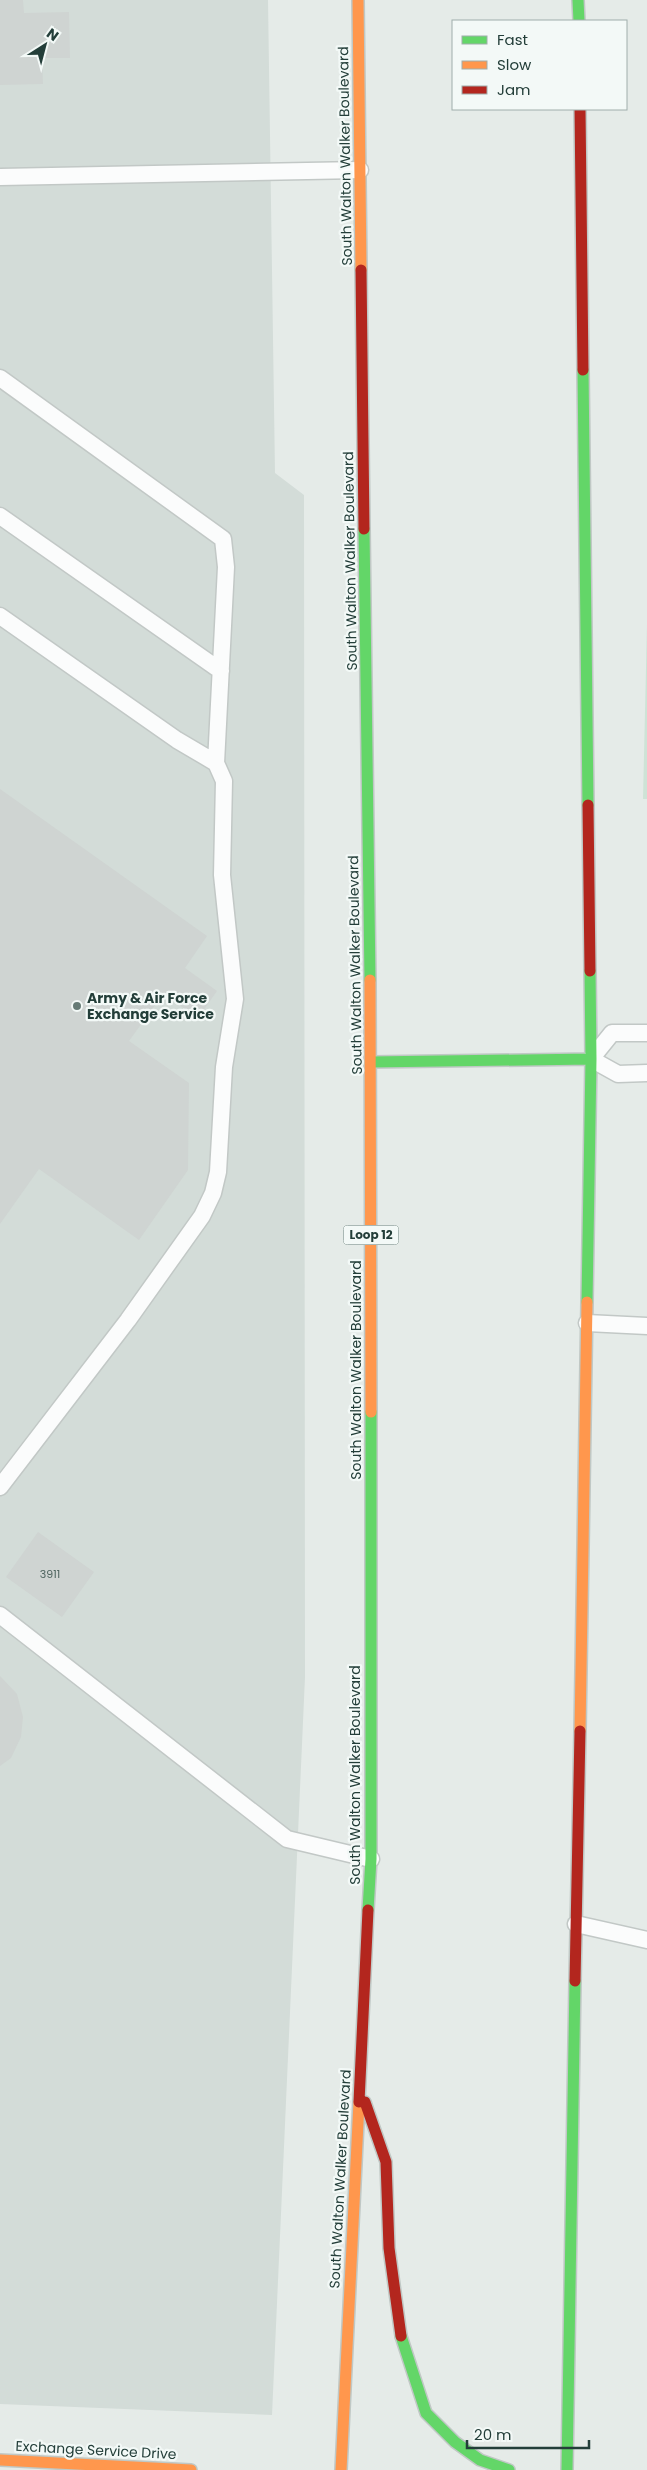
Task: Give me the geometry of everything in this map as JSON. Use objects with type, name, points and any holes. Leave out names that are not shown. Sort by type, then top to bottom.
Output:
[{"type":"main road","name":"South Walton Walker Boulevard","points":[[341,2470],[371,1859],[371,1062],[358,0]]},
{"type":"main road","points":[[578,0],[579,20]]},
{"type":"main road","points":[[567,2470],[591,1059],[580,110]]},
{"type":"main road","points":[[371,1062],[591,1059]]},
{"type":"main road","points":[[360,2089],[386,2162],[389,2248],[401,2336],[426,2413],[455,2442],[480,2460],[509,2470]]},
{"type":"main road","name":"Exchange Service Drive","points":[[0,2460],[191,2470]]},
{"type":"lane","points":[[0,177],[360,170]]},
{"type":"lane","points":[[0,378],[223,539],[226,567],[216,764],[224,781],[222,875],[235,999],[224,1067],[218,1172],[213,1193],[202,1216],[128,1320],[0,1487]]},
{"type":"lane","points":[[0,516],[221,672]]},
{"type":"lane","points":[[0,616],[177,740],[216,764]]},
{"type":"lane","points":[[647,1033],[612,1033],[591,1059],[618,1074],[647,1073]]},
{"type":"lane","points":[[587,1323],[647,1326]]},
{"type":"lane","points":[[0,1615],[287,1839],[371,1859]]},
{"type":"lane","points":[[576,1924],[647,1940]]},
{"type":"shaded area","points":[[0,0],[268,0],[275,473],[304,495],[305,1677],[272,2415],[0,2404]]},
{"type":"green space","points":[[647,624],[647,799],[643,799]]},
{"type":"building","points":[[0,0],[23,0],[24,13],[69,12],[70,58],[42,58],[43,84],[0,85]]},
{"type":"building","name":"Army & Air Force Exchange Service","points":[[0,789],[207,936],[185,968],[217,991],[198,1018],[163,994],[129,1041],[189,1083],[188,1170],[139,1240],[39,1169],[0,1224]]},
{"type":"building","points":[[38,1532],[94,1572],[62,1617],[6,1577]]},
{"type":"building","points":[[0,1676],[17,1694],[23,1717],[21,1737],[11,1758],[0,1766]]},
{"type":"traffic: fast","points":[[578,0],[579,20]]},
{"type":"traffic: fast","points":[[583,370],[588,805]]},
{"type":"traffic: fast","points":[[364,529],[370,980]]},
{"type":"traffic: fast","points":[[587,1302],[591,1059],[590,971]]},
{"type":"traffic: fast","points":[[371,1062],[591,1059]]},
{"type":"traffic: fast","points":[[368,1910],[371,1859],[371,1412]]},
{"type":"traffic: fast","points":[[567,2470],[575,1981]]},
{"type":"traffic: fast","points":[[401,2336],[426,2413],[455,2442],[480,2460],[509,2470]]},
{"type":"traffic: slow","points":[[358,0],[361,270]]},
{"type":"traffic: slow","points":[[370,980],[371,1412]]},
{"type":"traffic: slow","points":[[580,1731],[587,1302]]},
{"type":"traffic: slow","points":[[341,2470],[359,2102]]},
{"type":"traffic: slow","points":[[0,2460],[191,2470]]},
{"type":"traffic: jam","points":[[580,110],[583,370]]},
{"type":"traffic: jam","points":[[361,270],[364,529]]},
{"type":"traffic: jam","points":[[588,805],[590,971]]},
{"type":"traffic: jam","points":[[575,1981],[580,1731]]},
{"type":"traffic: jam","points":[[359,2102],[368,1910]]},
{"type":"traffic: jam","points":[[365,2102],[386,2162],[389,2248],[401,2336]]},
{"type":"place","name":"Army & Air Force Exchange Service","points":[[77,1006]]}]
